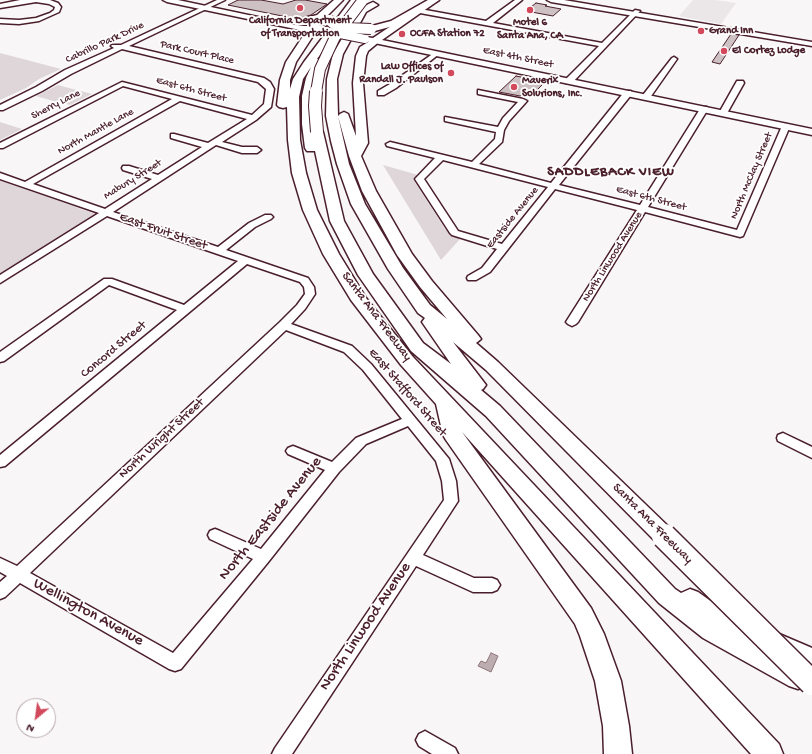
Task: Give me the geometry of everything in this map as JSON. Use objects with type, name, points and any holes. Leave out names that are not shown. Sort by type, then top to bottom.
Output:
[{"type":"highway","points":[[293,124],[283,116],[285,80],[291,62],[338,0]]},
{"type":"highway","points":[[297,23],[324,18],[344,0]]},
{"type":"highway","name":"Santa Ana Freeway","points":[[356,0],[298,79],[293,97],[295,156],[304,190],[331,254],[346,280],[374,320],[407,361],[769,754]]},
{"type":"highway","points":[[362,0],[335,37],[320,69],[315,106],[334,214],[352,252],[366,274],[417,347],[493,411],[667,596],[712,630],[812,684]]},
{"type":"highway","points":[[324,18],[334,24],[347,28],[372,29],[394,23],[420,7],[435,0]]},
{"type":"highway","points":[[358,204],[346,187],[334,164],[320,131],[320,83],[331,53],[340,37],[372,2]]},
{"type":"highway","points":[[343,80],[345,62],[352,39],[372,2]]},
{"type":"highway","name":"Santa Ana Freeway","points":[[372,2],[364,10],[346,38],[338,54],[332,79],[332,116],[343,164],[358,204],[396,269],[424,309],[492,366],[812,684]]},
{"type":"highway","points":[[355,156],[362,143],[361,104],[358,83],[361,56],[370,40]]},
{"type":"highway","name":"Santa Ana Freeway","points":[[320,48],[321,57],[311,78],[308,96],[308,124],[312,156],[325,199],[334,214]]},
{"type":"highway","name":"Santa Ana Freeway","points":[[343,105],[346,127],[355,156],[369,191],[405,256],[426,284],[468,333],[492,366]]},
{"type":"highway","points":[[424,309],[431,324],[469,377],[637,551],[678,590],[704,609],[736,627],[812,660]]},
{"type":"highway","name":"Santa Ana Freeway","points":[[417,347],[462,399],[476,435]]},
{"type":"highway","points":[[445,402],[453,435],[583,616],[592,634],[608,681],[616,726],[618,754]]},
{"type":"main road","name":"East 4th Street","points":[[167,0],[206,5],[297,23],[317,29],[812,132]]},
{"type":"main road","name":"East 4th Street","points":[[184,0],[300,28],[317,29]]},
{"type":"main road","points":[[370,40],[420,11],[435,0]]},
{"type":"main road","points":[[551,0],[811,43]]},
{"type":"main road","points":[[570,0],[635,13]]},
{"type":"street","points":[[0,6],[37,0],[59,3],[58,9],[55,12],[42,18],[19,22],[0,22]]},
{"type":"street","name":"Cabrillo Park Drive","points":[[0,108],[6,102],[66,68],[117,47],[206,5],[222,0]]},
{"type":"street","points":[[488,23],[518,0]]},
{"type":"street","points":[[420,11],[604,45]]},
{"type":"street","points":[[569,81],[635,13]]},
{"type":"street","name":"Park Court Place","points":[[117,47],[123,50],[264,85]]},
{"type":"street","points":[[381,93],[436,54]]},
{"type":"street","points":[[646,97],[674,59]]},
{"type":"street","points":[[723,113],[740,83]]},
{"type":"street","name":"East 6th Street","points":[[122,84],[253,118]]},
{"type":"street","name":"Sherry Lane","points":[[0,146],[122,84]]},
{"type":"street","name":"Mabury Street","points":[[0,280],[253,118],[268,105],[268,94],[264,85]]},
{"type":"street","points":[[474,165],[499,140],[500,130],[506,120],[522,102],[481,92]]},
{"type":"street","name":"Eastside Avenue","points":[[472,278],[486,270],[628,94]]},
{"type":"street","name":"North Mantle Lane","points":[[25,185],[178,98]]},
{"type":"street","name":"North Linwood Avenue","points":[[572,322],[704,109]]},
{"type":"street","points":[[448,119],[500,130]]},
{"type":"street","name":"North McClay Street","points":[[740,234],[786,126]]},
{"type":"street","points":[[174,136],[242,150],[257,150]]},
{"type":"street","name":"East 6th Street","points":[[390,144],[740,234]]},
{"type":"street","points":[[441,157],[419,179],[455,233],[504,248]]},
{"type":"street","points":[[126,168],[159,178]]},
{"type":"street","name":"East Fruit Street","points":[[0,176],[304,280]]},
{"type":"street","points":[[218,251],[252,225],[268,217]]},
{"type":"street","name":"Concord Street","points":[[0,462],[245,260]]},
{"type":"street","name":"North Wright Street","points":[[0,592],[284,325],[301,307],[310,294],[309,287],[304,280]]},
{"type":"street","points":[[0,358],[108,281],[185,309]]},
{"type":"street","name":"East Stafford Street","points":[[284,325],[348,349],[367,367],[442,458],[449,481],[451,501]]},
{"type":"street","name":"North Eastside Avenue","points":[[175,663],[264,557],[334,468],[361,441],[411,420]]},
{"type":"street","points":[[783,438],[812,452]]},
{"type":"street","points":[[293,451],[334,468]]},
{"type":"street","name":"North Linwood Avenue","points":[[282,754],[451,501]]},
{"type":"street","points":[[215,535],[264,557]]},
{"type":"street","points":[[413,558],[473,585],[492,585]]},
{"type":"street","name":"Wellington Avenue","points":[[0,564],[175,663]]},
{"type":"street","points":[[425,740],[449,754]]},
{"type":"shaded area","points":[[693,0],[715,0],[736,3],[721,24],[679,16]]},
{"type":"shaded area","points":[[0,53],[61,69],[0,100]]},
{"type":"shaded area","points":[[58,85],[80,91],[57,102],[36,96]]},
{"type":"shaded area","points":[[81,91],[92,94],[70,105],[59,102]]},
{"type":"shaded area","points":[[0,122],[22,129],[0,140]]},
{"type":"shaded area","points":[[383,165],[418,175],[413,179],[445,229],[461,238],[441,260]]},
{"type":"shaded area","points":[[0,180],[95,214],[0,275]]},
{"type":"shaded area","points":[[491,653],[498,656],[491,672],[478,666],[481,661],[486,663]]},
{"type":"building","name":"California Department of Transportation","points":[[238,0],[261,0],[283,4],[296,0],[305,0],[327,4],[311,15],[297,19],[228,5]]},
{"type":"building","name":"Motel 6 Santa Ana, CA","points":[[536,3],[561,9],[553,16],[526,11]]},
{"type":"building","name":"El Cortez Lodge","points":[[731,34],[739,35],[720,64],[712,62]]},
{"type":"building","name":"Maverix Solurions, Inc.","points":[[516,76],[545,82],[530,97],[499,92]]},
{"type":"place","name":"California Department of Transportation","points":[[300,8]]},
{"type":"place","name":"Motel 6 Santa Ana, CA","points":[[530,10]]},
{"type":"place","name":"Grand Inn","points":[[701,31]]},
{"type":"place","name":"OCFA Station 72","points":[[402,34]]},
{"type":"place","name":"El Cortez Lodge","points":[[724,51]]},
{"type":"place","name":"Law Offices of Randall J. Paulson","points":[[451,73]]},
{"type":"place","name":"Maverix Solurions, Inc.","points":[[514,87]]},
{"type":"district","name":"SADDLEBACK VIEW","points":[[611,173]]}]
